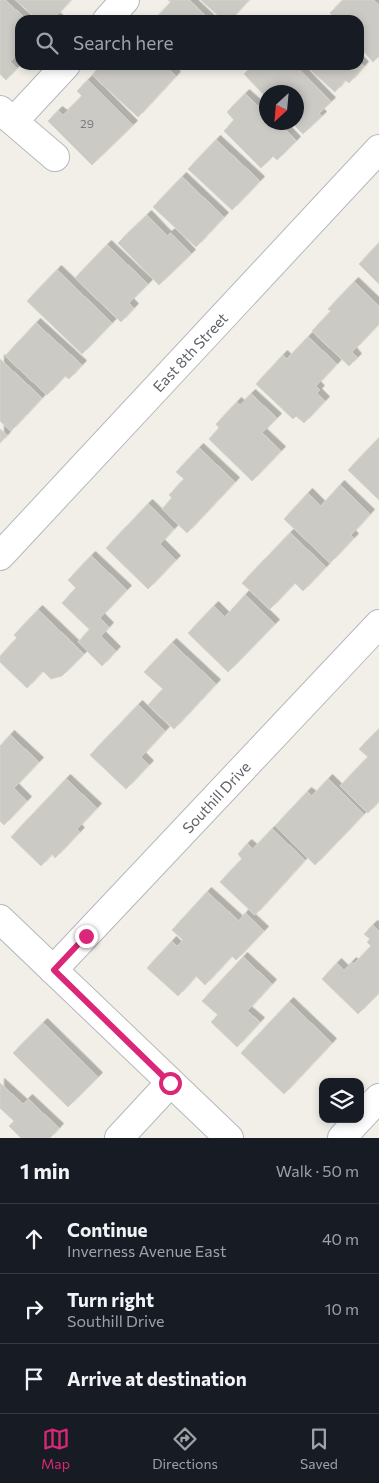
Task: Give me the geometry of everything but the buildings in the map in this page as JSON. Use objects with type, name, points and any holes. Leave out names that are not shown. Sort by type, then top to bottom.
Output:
[{"type":"street","points":[[112,15],[125,0]]},
{"type":"street","points":[[55,157],[7,116],[60,70]]},
{"type":"street","name":"East 8th Street","points":[[0,556],[379,149]]},
{"type":"street","name":"Southill Drive","points":[[54,970],[379,624]]},
{"type":"street","points":[[0,919],[229,1138]]},
{"type":"street","points":[[119,1138],[170,1083]]},
{"type":"street","points":[[364,1115],[379,1098]]},
{"type":"street","points":[[342,1138],[356,1123]]},
{"type":"route","points":[[86,936],[54,970],[170,1083]]}]
